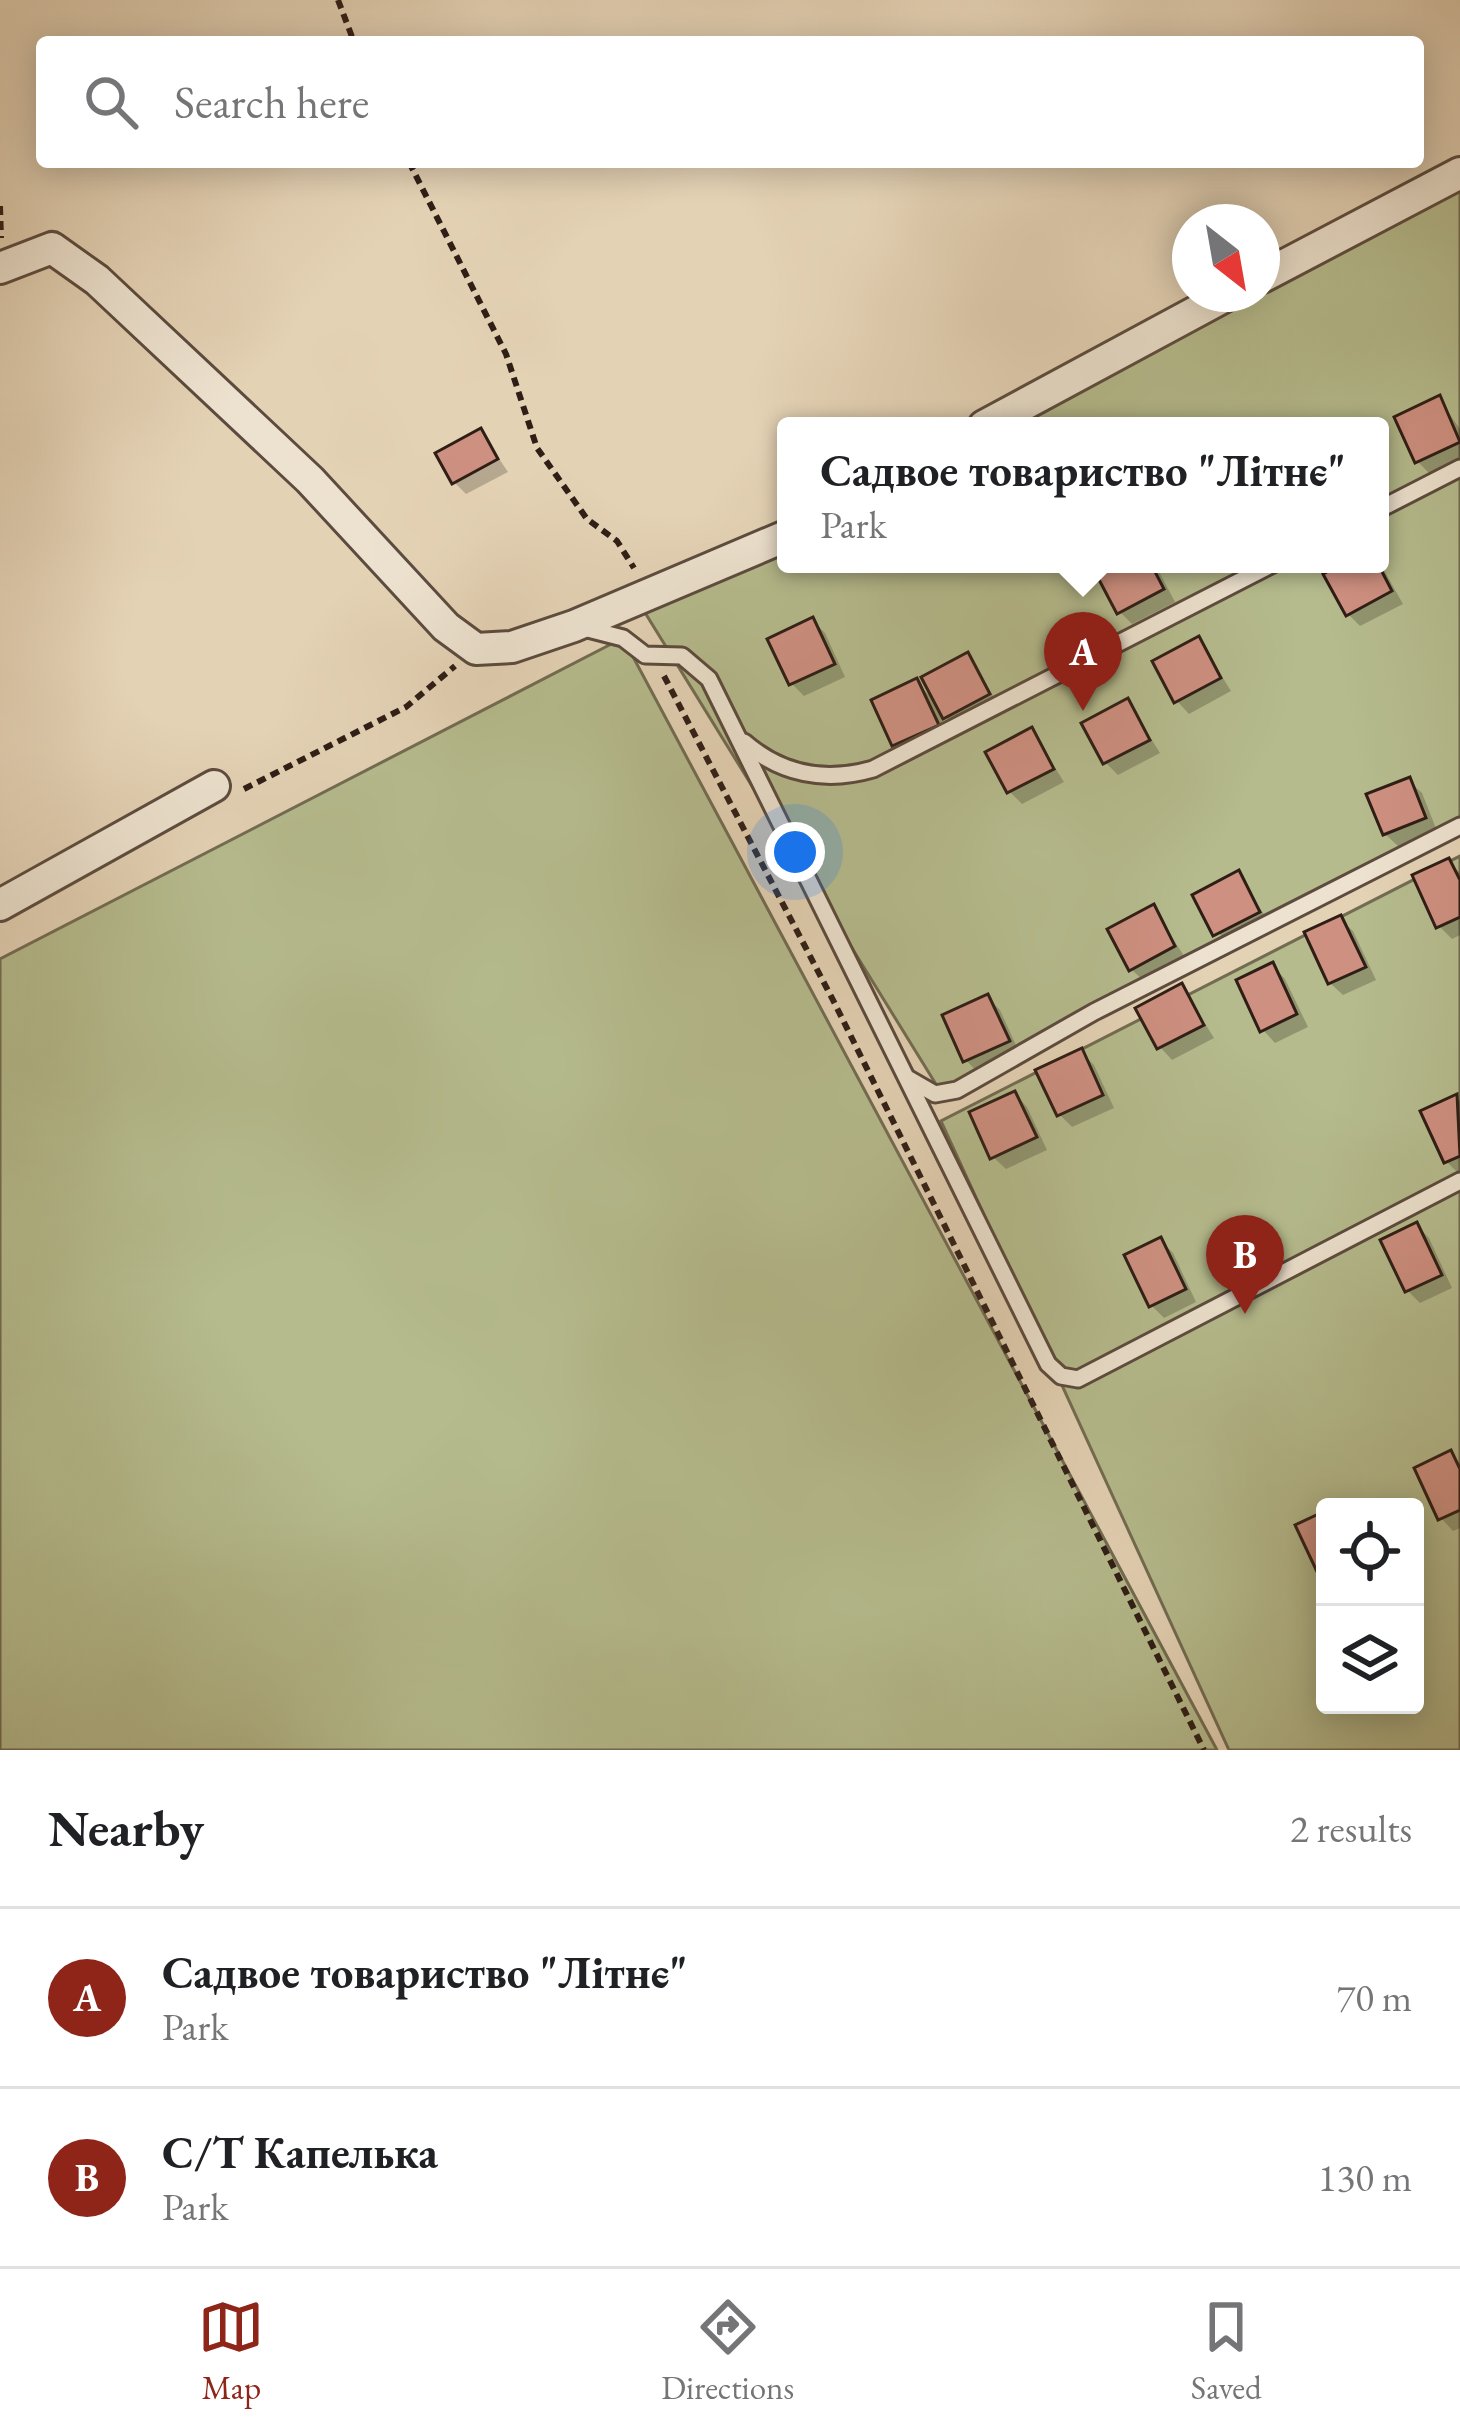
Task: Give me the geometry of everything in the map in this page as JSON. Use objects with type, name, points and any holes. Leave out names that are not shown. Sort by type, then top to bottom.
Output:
[{"type":"street","points":[[1280,268],[1460,173]]},
{"type":"street","points":[[0,268],[52,248],[97,280],[310,480],[446,627],[476,649],[512,647],[574,626],[777,540]]},
{"type":"street","points":[[1001,417],[1196,312]]},
{"type":"street","points":[[0,905],[214,786]]},
{"type":"lane","points":[[1389,504],[1460,468]]},
{"type":"lane","points":[[737,735],[761,756],[800,773],[831,776],[872,769],[1255,573]]},
{"type":"lane","points":[[574,626],[623,638],[645,655],[673,654],[697,665],[737,735],[1048,1364],[1068,1378],[1095,1370],[1460,1181]]},
{"type":"lane","points":[[904,1072],[928,1092],[957,1090],[1094,1012],[1460,826]]},
{"type":"path","points":[[338,0],[352,36]]},
{"type":"path","points":[[412,168],[506,354],[537,448],[587,518],[617,541],[634,566],[635,598]]},
{"type":"path","points":[[214,786],[231,796],[406,707],[476,649]]},
{"type":"path","points":[[645,655],[662,671],[824,982],[1204,1750]]},
{"type":"green space","points":[[1460,172],[1460,823],[942,1094],[636,598],[777,526],[777,573],[1389,573],[1389,417],[986,417],[1189,312],[1280,312],[1280,265]]},
{"type":"green space","points":[[623,638],[1217,1750],[0,1750],[0,959]]},
{"type":"green space","points":[[1460,856],[1460,1750],[1229,1750],[941,1121]]},
{"type":"building","points":[[1440,395],[1460,442],[1415,463],[1394,417]]},
{"type":"building","points":[[481,428],[498,459],[452,484],[435,453]]},
{"type":"building","points":[[1096,573],[1156,573],[1164,589],[1117,614]]},
{"type":"building","points":[[1383,573],[1392,591],[1346,616],[1323,574]]},
{"type":"building","points":[[813,617],[835,664],[789,685],[767,639]]},
{"type":"building","points":[[1199,636],[1221,678],[1174,703],[1152,661]]},
{"type":"building","points":[[968,652],[990,694],[943,719],[921,677]]},
{"type":"building","points":[[917,678],[939,725],[892,746],[871,700]]},
{"type":"building","points":[[1128,698],[1150,740],[1103,764],[1081,723]]},
{"type":"building","points":[[1032,727],[1054,769],[1007,793],[985,752]]},
{"type":"building","points":[[1410,777],[1426,818],[1383,835],[1366,794]]},
{"type":"building","points":[[1449,858],[1460,880],[1460,917],[1436,928],[1412,875]]},
{"type":"building","points":[[1239,870],[1260,912],[1213,936],[1192,895]]},
{"type":"building","points":[[1154,904],[1175,946],[1129,971],[1107,929]]},
{"type":"building","points":[[1341,915],[1366,967],[1328,984],[1304,932]]},
{"type":"building","points":[[1273,962],[1297,1014],[1260,1032],[1236,980]]},
{"type":"building","points":[[1182,983],[1204,1025],[1157,1049],[1135,1008]]},
{"type":"building","points":[[988,994],[1010,1041],[963,1062],[942,1015]]},
{"type":"building","points":[[1082,1048],[1103,1095],[1057,1116],[1035,1070]]},
{"type":"building","points":[[1015,1091],[1037,1137],[990,1159],[969,1112]]},
{"type":"building","points":[[1457,1094],[1460,1156],[1444,1163],[1420,1111]]},
{"type":"building","points":[[1417,1222],[1442,1275],[1405,1292],[1380,1240]]},
{"type":"building","points":[[1161,1237],[1186,1289],[1149,1307],[1124,1255]]},
{"type":"building","points":[[1451,1450],[1460,1469],[1460,1510],[1438,1520],[1414,1468]]},
{"type":"building","points":[[1316,1515],[1316,1570],[1295,1525]]},
{"type":"place","name":"Садвое товариство \"Літнє\"","points":[[1083,711]]},
{"type":"place","name":"С/Т Капелька","points":[[1245,1314]]}]
